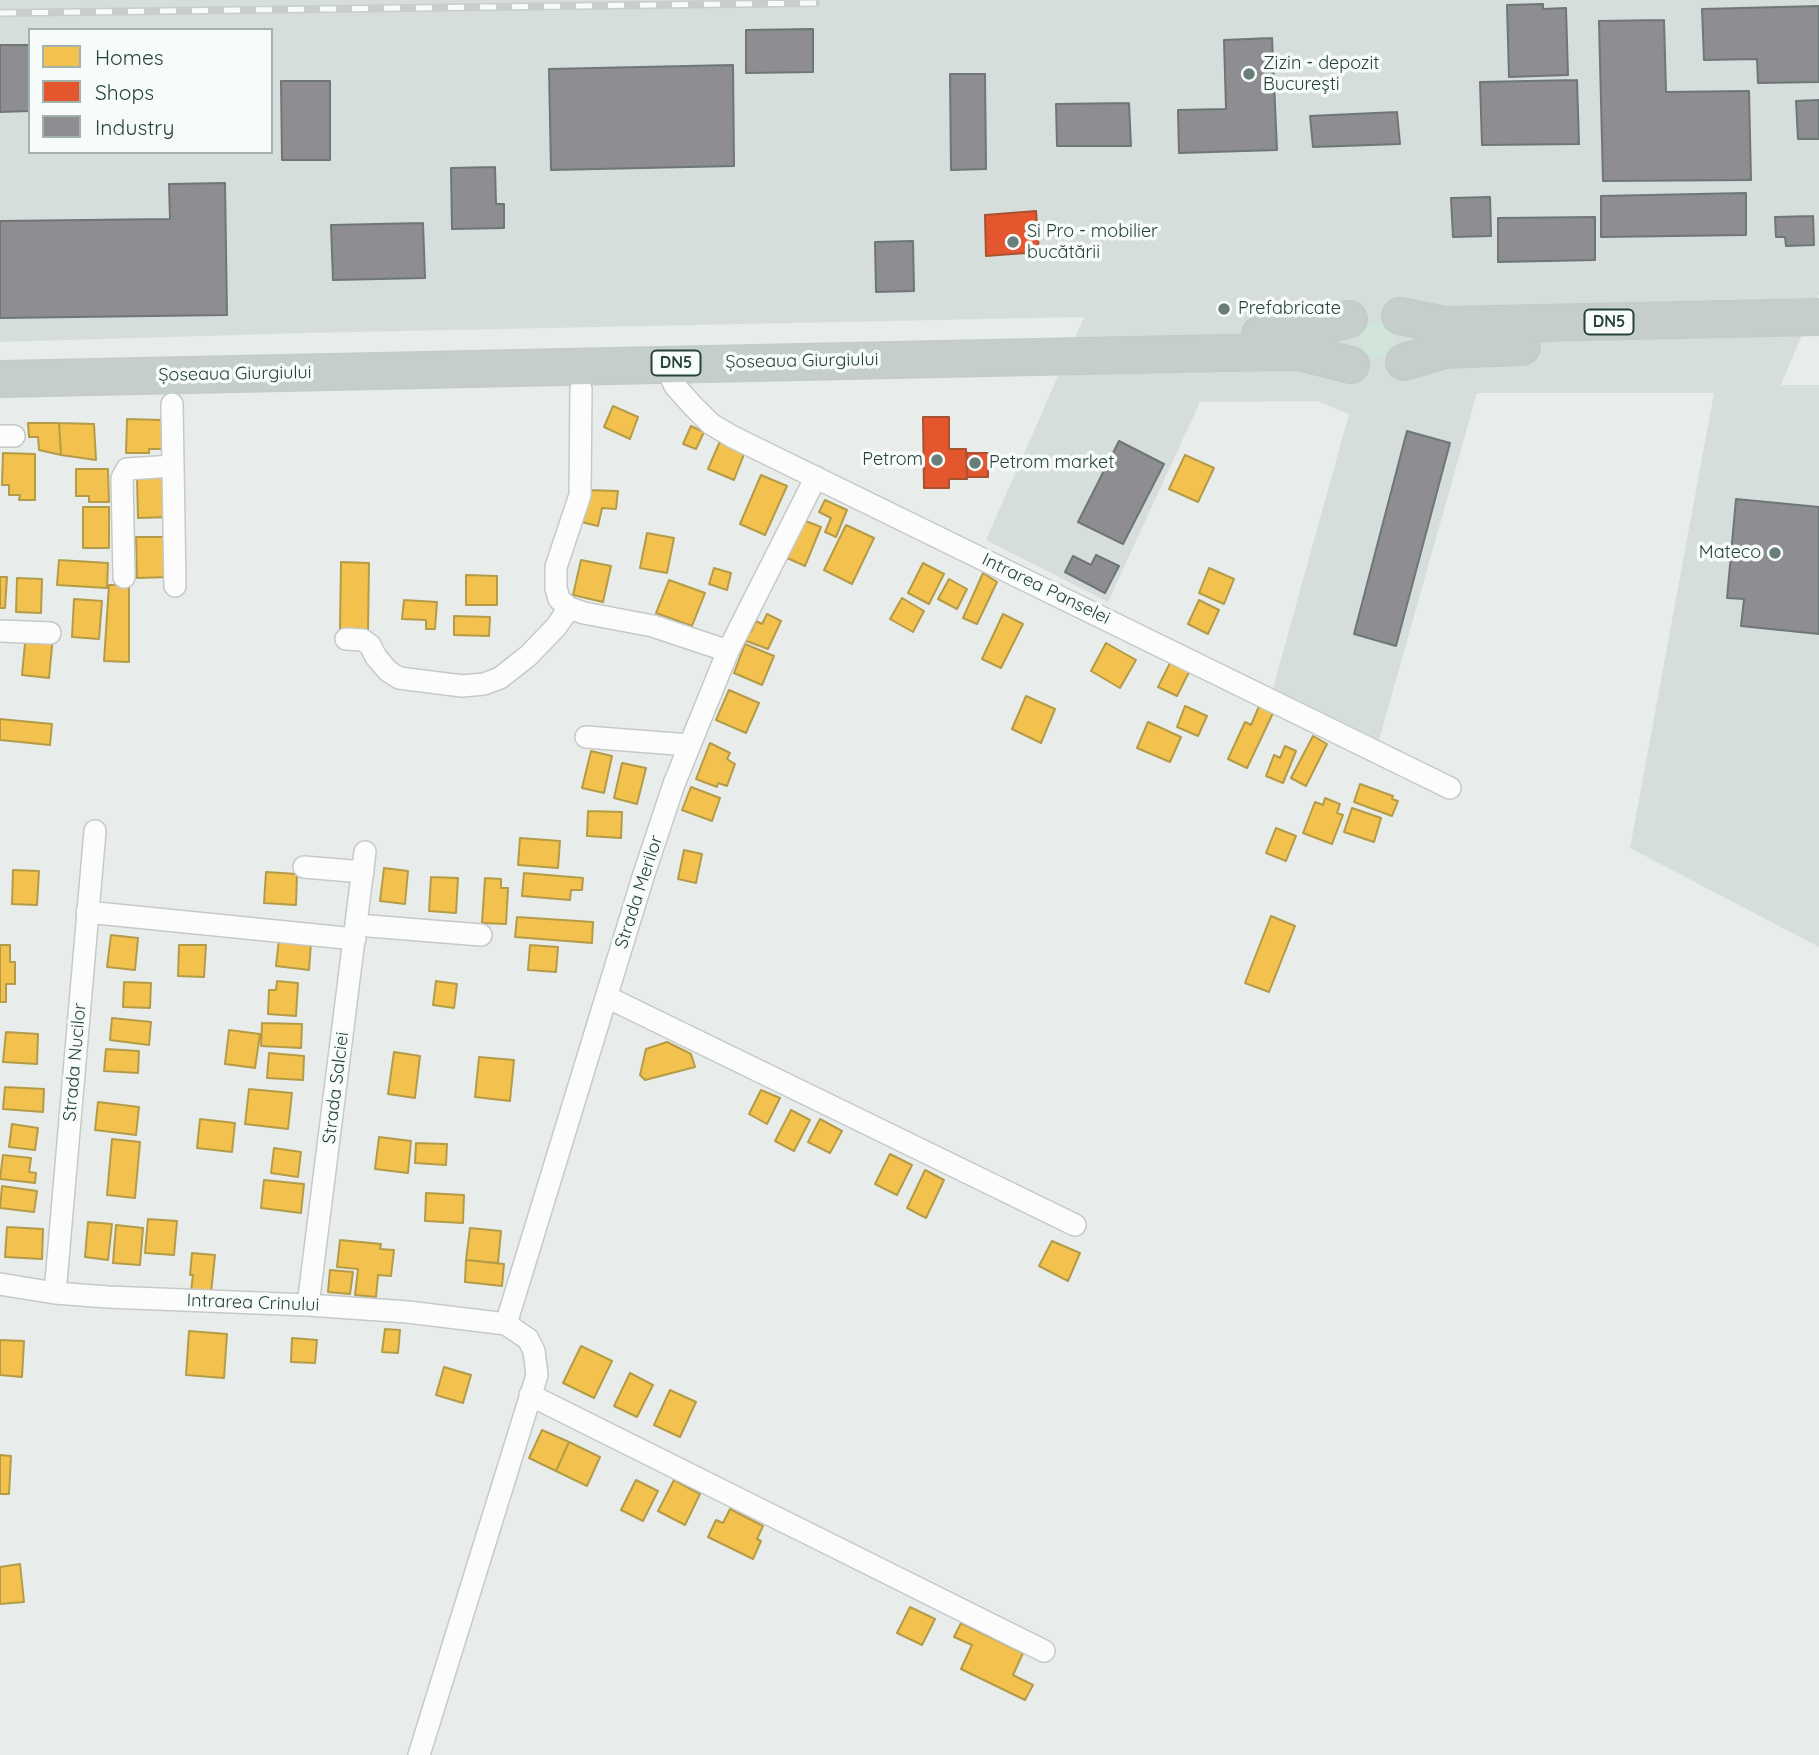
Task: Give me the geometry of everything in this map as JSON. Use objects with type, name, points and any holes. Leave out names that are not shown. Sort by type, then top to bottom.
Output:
[{"type":"highway","name":"Șoseaua Giurgiului","points":[[0,360],[1295,333],[1349,319],[1361,309],[1376,306],[1389,308],[1400,316],[1445,325],[1819,317]]},
{"type":"highway","points":[[1400,316],[1410,333],[1411,343],[1404,362]]},
{"type":"highway","points":[[1349,319],[1344,327],[1342,347],[1351,365]]},
{"type":"highway","name":"Șoseaua Giurgiului","points":[[0,379],[664,363],[1299,352],[1351,365],[1363,373],[1378,376],[1394,371],[1404,362],[1445,350],[1819,340]]},
{"type":"street","name":"Intrarea Panselei","points":[[664,363],[676,386],[711,424],[733,438],[1450,788]]},
{"type":"street","points":[[580,389],[580,495],[556,567],[559,599],[569,608],[584,613],[653,626],[728,651]]},
{"type":"street","points":[[172,404],[175,586]]},
{"type":"street","points":[[124,577],[122,478],[127,469],[173,466]]},
{"type":"street","name":"Strada Merilor","points":[[506,1324],[643,877],[689,745],[728,651],[816,477]]},
{"type":"street","points":[[346,639],[363,640],[370,645],[382,664],[398,678],[462,686],[484,684],[500,678],[528,656],[556,627],[569,608]]},
{"type":"street","points":[[0,631],[50,633]]},
{"type":"street","points":[[586,737],[689,745]]},
{"type":"street","name":"Strada Nucilor","points":[[55,1293],[94,831]]},
{"type":"street","name":"Strada Salciei","points":[[304,867],[364,862],[308,1305]]},
{"type":"street","points":[[88,912],[356,932],[481,934]]},
{"type":"street","points":[[607,998],[1075,1225]]},
{"type":"street","name":"Intrarea Crinului","points":[[0,1284],[55,1293],[308,1305],[408,1312],[506,1324]]},
{"type":"street","points":[[419,1755],[537,1375],[534,1352],[528,1339],[506,1324]]},
{"type":"street","points":[[530,1395],[1044,1651]]},
{"type":"shaded area","points":[[0,0],[1819,0],[1819,294],[1781,385],[1819,385],[1819,947],[1630,848],[1714,393],[1477,393],[1379,740],[1273,688],[1349,414],[1317,401],[1200,402],[1108,602],[986,540],[1084,317],[0,342]]},
{"type":"green space","points":[[1377,323],[1389,328],[1394,340],[1389,352],[1377,357],[1365,352],[1360,340],[1365,328]]},
{"type":"building: Homes","points":[[613,406],[638,417],[630,439],[604,427]]},
{"type":"building: Homes","points":[[127,419],[162,420],[162,449],[149,449],[149,453],[126,453]]},
{"type":"building: Homes","points":[[28,423],[59,423],[61,455],[39,450],[38,437],[29,437]]},
{"type":"building: Homes","points":[[59,423],[94,424],[96,460],[61,455]]},
{"type":"building: Homes","points":[[691,426],[704,432],[696,449],[683,444]]},
{"type":"building: Homes","points":[[721,439],[746,449],[734,480],[708,469]]},
{"type":"building: Homes","points":[[3,453],[35,454],[35,500],[19,500],[20,495],[9,495],[9,485],[2,485]]},
{"type":"building: Homes","points":[[1185,455],[1214,468],[1198,502],[1169,489]]},
{"type":"building: Homes","points":[[76,469],[108,469],[109,502],[89,502],[89,496],[76,496]]},
{"type":"building: Homes","points":[[761,475],[787,486],[765,535],[740,524]]},
{"type":"building: Homes","points":[[137,477],[169,477],[171,517],[138,518]]},
{"type":"building: Homes","points":[[587,490],[618,491],[616,509],[602,508],[598,526],[577,521]]},
{"type":"building: Homes","points":[[825,500],[847,510],[836,537],[825,532],[831,518],[819,512]]},
{"type":"building: Homes","points":[[83,507],[109,507],[109,548],[83,548]]},
{"type":"building: Homes","points":[[803,520],[821,527],[805,566],[787,558]]},
{"type":"building: Homes","points":[[846,525],[874,538],[852,584],[824,570]]},
{"type":"building: Homes","points":[[647,533],[674,538],[667,573],[640,568]]},
{"type":"building: Homes","points":[[136,537],[169,537],[170,577],[137,578]]},
{"type":"building: Homes","points":[[59,560],[108,563],[107,588],[57,585]]},
{"type":"building: Homes","points":[[581,560],[611,566],[603,602],[573,595]]},
{"type":"building: Homes","points":[[341,562],[369,563],[368,631],[340,630]]},
{"type":"building: Homes","points":[[923,563],[944,574],[929,604],[908,593]]},
{"type":"building: Homes","points":[[714,568],[731,573],[727,590],[709,584]]},
{"type":"building: Homes","points":[[1209,568],[1234,579],[1224,604],[1199,593]]},
{"type":"building: Homes","points":[[983,573],[997,582],[977,624],[963,618]]},
{"type":"building: Homes","points":[[466,575],[497,576],[497,605],[466,605]]},
{"type":"building: Homes","points":[[0,577],[7,577],[5,608],[0,608]]},
{"type":"building: Homes","points":[[17,578],[42,579],[41,613],[16,612]]},
{"type":"building: Homes","points":[[949,579],[967,589],[957,609],[938,599]]},
{"type":"building: Homes","points":[[669,580],[705,593],[692,626],[656,613]]},
{"type":"building: Homes","points":[[109,585],[129,585],[129,662],[104,661]]},
{"type":"building: Homes","points":[[902,598],[924,611],[913,632],[890,619]]},
{"type":"building: Homes","points":[[74,599],[102,601],[99,639],[72,637]]},
{"type":"building: Homes","points":[[404,600],[437,602],[435,629],[426,629],[426,620],[402,619]]},
{"type":"building: Homes","points":[[1199,600],[1219,610],[1208,634],[1188,624]]},
{"type":"building: Homes","points":[[767,614],[781,621],[768,649],[741,639],[746,629],[751,632],[756,621],[762,624]]},
{"type":"building: Homes","points":[[1003,614],[1023,624],[1001,668],[982,659]]},
{"type":"building: Homes","points":[[454,616],[490,617],[489,636],[454,635]]},
{"type":"building: Homes","points":[[26,633],[53,636],[49,678],[22,675]]},
{"type":"building: Homes","points":[[1106,643],[1136,660],[1120,688],[1091,671]]},
{"type":"building: Homes","points":[[745,644],[774,656],[762,685],[734,673]]},
{"type":"building: Homes","points":[[1171,661],[1190,670],[1177,696],[1158,687]]},
{"type":"building: Homes","points":[[729,690],[759,703],[746,733],[716,720]]},
{"type":"building: Homes","points":[[1026,696],[1055,709],[1041,743],[1012,729]]},
{"type":"building: Homes","points":[[1260,704],[1274,711],[1247,768],[1228,759],[1245,722],[1251,725]]},
{"type":"building: Homes","points":[[1185,706],[1207,716],[1198,736],[1177,727]]},
{"type":"building: Homes","points":[[0,719],[52,724],[50,745],[0,740]]},
{"type":"building: Homes","points":[[1148,722],[1181,737],[1170,762],[1137,748]]},
{"type":"building: Homes","points":[[1313,736],[1327,744],[1306,786],[1291,778]]},
{"type":"building: Homes","points":[[710,743],[730,753],[727,759],[735,764],[727,786],[718,783],[717,787],[696,779]]},
{"type":"building: Homes","points":[[1285,746],[1296,751],[1283,783],[1266,776],[1274,755],[1280,758]]},
{"type":"building: Homes","points":[[591,751],[612,756],[604,793],[582,788]]},
{"type":"building: Homes","points":[[622,763],[646,768],[637,804],[614,798]]},
{"type":"building: Homes","points":[[1360,784],[1393,796],[1392,799],[1398,801],[1392,816],[1354,802]]},
{"type":"building: Homes","points":[[691,787],[720,798],[712,821],[682,810]]},
{"type":"building: Homes","points":[[1325,798],[1340,804],[1337,813],[1343,815],[1332,844],[1303,833],[1315,802],[1323,805]]},
{"type":"building: Homes","points":[[1352,808],[1381,818],[1374,842],[1344,832]]},
{"type":"building: Homes","points":[[588,811],[622,812],[621,838],[587,836]]},
{"type":"building: Homes","points":[[1276,828],[1296,836],[1286,861],[1266,853]]},
{"type":"building: Homes","points":[[520,838],[560,841],[558,868],[518,865]]},
{"type":"building: Homes","points":[[684,850],[702,854],[696,883],[678,879]]},
{"type":"building: Homes","points":[[384,868],[408,871],[405,904],[380,901]]},
{"type":"building: Homes","points":[[13,870],[39,871],[37,905],[12,904]]},
{"type":"building: Homes","points":[[266,872],[297,874],[296,905],[264,903]]},
{"type":"building: Homes","points":[[524,873],[583,878],[582,890],[571,890],[570,900],[522,896]]},
{"type":"building: Homes","points":[[431,877],[458,878],[456,913],[429,911]]},
{"type":"building: Homes","points":[[485,878],[501,879],[501,888],[508,888],[506,924],[482,923]]},
{"type":"building: Homes","points":[[1271,916],[1295,926],[1269,992],[1245,983]]},
{"type":"building: Homes","points":[[517,917],[593,922],[592,943],[515,937]]},
{"type":"building: Homes","points":[[111,935],[138,938],[135,970],[107,967]]},
{"type":"building: Homes","points":[[279,939],[311,943],[309,970],[276,966]]},
{"type":"building: Homes","points":[[0,945],[10,945],[10,962],[15,962],[15,984],[6,984],[6,1002],[0,1002]]},
{"type":"building: Homes","points":[[179,945],[206,945],[204,977],[178,976]]},
{"type":"building: Homes","points":[[530,945],[558,947],[556,972],[528,970]]},
{"type":"building: Homes","points":[[277,981],[298,983],[296,1016],[268,1014],[269,990],[276,990]]},
{"type":"building: Homes","points":[[436,981],[457,984],[454,1008],[433,1005]]},
{"type":"building: Homes","points":[[124,982],[151,983],[150,1008],[123,1007]]},
{"type":"building: Homes","points":[[112,1018],[151,1022],[149,1045],[110,1040]]},
{"type":"building: Homes","points":[[262,1023],[302,1024],[301,1048],[261,1046]]},
{"type":"building: Homes","points":[[229,1030],[260,1034],[255,1068],[225,1064]]},
{"type":"building: Homes","points":[[6,1032],[38,1034],[37,1064],[3,1062]]},
{"type":"building: Homes","points":[[667,1042],[691,1054],[695,1067],[645,1080],[640,1075],[646,1049]]},
{"type":"building: Homes","points":[[106,1049],[139,1051],[138,1073],[104,1071]]},
{"type":"building: Homes","points":[[394,1052],[420,1056],[415,1098],[388,1094]]},
{"type":"building: Homes","points":[[269,1053],[304,1056],[303,1080],[267,1078]]},
{"type":"building: Homes","points":[[479,1057],[514,1060],[510,1101],[475,1097]]},
{"type":"building: Homes","points":[[5,1087],[44,1089],[43,1112],[3,1109]]},
{"type":"building: Homes","points":[[249,1089],[292,1093],[288,1129],[245,1124]]},
{"type":"building: Homes","points":[[761,1090],[780,1098],[767,1124],[749,1114]]},
{"type":"building: Homes","points":[[98,1102],[139,1107],[136,1135],[95,1130]]},
{"type":"building: Homes","points":[[791,1110],[810,1120],[794,1151],[775,1141]]},
{"type":"building: Homes","points":[[200,1119],[235,1123],[232,1152],[197,1148]]},
{"type":"building: Homes","points":[[820,1119],[842,1131],[830,1153],[808,1142]]},
{"type":"building: Homes","points":[[12,1124],[38,1128],[35,1150],[9,1147]]},
{"type":"building: Homes","points":[[379,1137],[411,1141],[408,1173],[375,1169]]},
{"type":"building: Homes","points":[[112,1139],[140,1142],[135,1198],[107,1195]]},
{"type":"building: Homes","points":[[416,1143],[447,1144],[446,1165],[415,1163]]},
{"type":"building: Homes","points":[[274,1148],[301,1152],[298,1177],[271,1173]]},
{"type":"building: Homes","points":[[890,1154],[912,1165],[897,1195],[875,1184]]},
{"type":"building: Homes","points":[[3,1155],[31,1158],[29,1172],[36,1173],[35,1183],[0,1179]]},
{"type":"building: Homes","points":[[925,1170],[944,1180],[926,1218],[907,1208]]},
{"type":"building: Homes","points":[[264,1180],[304,1184],[301,1213],[261,1208]]},
{"type":"building: Homes","points":[[2,1186],[37,1191],[34,1212],[0,1208]]},
{"type":"building: Homes","points":[[426,1193],[464,1195],[463,1223],[425,1221]]},
{"type":"building: Homes","points":[[148,1219],[177,1221],[174,1255],[145,1253]]},
{"type":"building: Homes","points":[[88,1222],[112,1224],[108,1260],[85,1257]]},
{"type":"building: Homes","points":[[116,1225],[143,1228],[140,1265],[113,1263]]},
{"type":"building: Homes","points":[[7,1227],[43,1229],[42,1259],[5,1257]]},
{"type":"building: Homes","points":[[470,1228],[501,1231],[498,1263],[466,1260]]},
{"type":"building: Homes","points":[[340,1240],[381,1244],[380,1249],[394,1250],[391,1276],[378,1275],[376,1297],[355,1295],[358,1269],[337,1267]]},
{"type":"building: Homes","points":[[1052,1241],[1080,1253],[1068,1281],[1039,1266]]},
{"type":"building: Homes","points":[[192,1253],[215,1255],[211,1293],[191,1291]]},
{"type":"building: Homes","points":[[466,1260],[504,1264],[502,1286],[465,1282]]},
{"type":"building: Homes","points":[[330,1270],[353,1272],[350,1294],[328,1292]]},
{"type":"building: Homes","points":[[385,1329],[400,1330],[398,1353],[382,1352]]},
{"type":"building: Homes","points":[[189,1331],[227,1334],[224,1378],[186,1375]]},
{"type":"building: Homes","points":[[292,1338],[317,1340],[315,1363],[291,1362]]},
{"type":"building: Homes","points":[[0,1340],[24,1341],[22,1377],[0,1375]]},
{"type":"building: Homes","points":[[581,1346],[612,1361],[594,1398],[563,1383]]},
{"type":"building: Homes","points":[[444,1367],[471,1375],[463,1403],[436,1395]]},
{"type":"building: Homes","points":[[630,1373],[653,1385],[637,1417],[614,1406]]},
{"type":"building: Homes","points":[[670,1390],[696,1402],[680,1437],[654,1425]]},
{"type":"building: Homes","points":[[542,1430],[569,1442],[556,1471],[529,1458]]},
{"type":"building: Homes","points":[[569,1442],[600,1457],[587,1486],[556,1471]]},
{"type":"building: Homes","points":[[0,1455],[11,1456],[9,1494],[0,1494]]},
{"type":"building: Homes","points":[[636,1480],[658,1491],[643,1521],[621,1510]]},
{"type":"building: Homes","points":[[674,1480],[700,1494],[685,1525],[658,1511]]},
{"type":"building: Homes","points":[[730,1509],[763,1526],[757,1539],[761,1541],[753,1559],[708,1537],[716,1520],[723,1523]]},
{"type":"building: Homes","points":[[20,1564],[24,1602],[0,1604],[0,1567]]},
{"type":"building: Homes","points":[[910,1607],[935,1619],[922,1645],[897,1633]]},
{"type":"building: Homes","points":[[961,1623],[1023,1653],[1013,1675],[1033,1685],[1025,1700],[961,1669],[972,1645],[954,1637]]},
{"type":"building: Shops","points":[[1036,211],[1039,252],[986,256],[985,215]]},
{"type":"building: Shops","points":[[923,417],[949,417],[949,449],[966,449],[967,479],[949,479],[949,488],[924,488]]},
{"type":"building: Shops","points":[[967,453],[988,453],[988,477],[967,477]]},
{"type":"building: Industry","points":[[1543,4],[1543,9],[1566,8],[1568,75],[1509,77],[1507,5]]},
{"type":"building: Industry","points":[[1819,6],[1819,82],[1758,83],[1757,59],[1704,60],[1702,9]]},
{"type":"building: Industry","points":[[1664,20],[1666,92],[1749,91],[1751,180],[1603,181],[1599,21]]},
{"type":"building: Industry","points":[[813,29],[813,72],[746,73],[746,30]]},
{"type":"building: Industry","name":"Zizin - depozit București","points":[[1272,38],[1277,150],[1179,153],[1178,110],[1226,109],[1224,40]]},
{"type":"building: Industry","points":[[0,45],[28,45],[28,111],[0,112]]},
{"type":"building: Industry","points":[[733,65],[734,166],[551,170],[549,69]]},
{"type":"building: Industry","points":[[950,74],[985,74],[986,169],[951,170]]},
{"type":"building: Industry","points":[[1577,80],[1579,144],[1482,145],[1480,82]]},
{"type":"building: Industry","points":[[281,81],[330,81],[330,160],[282,160]]},
{"type":"building: Industry","points":[[1819,100],[1819,139],[1798,139],[1796,101]]},
{"type":"building: Industry","points":[[1129,103],[1131,146],[1057,146],[1056,104]]},
{"type":"building: Industry","points":[[1397,112],[1400,144],[1313,147],[1310,116]]},
{"type":"building: Industry","points":[[495,167],[496,204],[504,204],[504,228],[452,229],[451,168]]},
{"type":"building: Industry","points":[[225,183],[227,315],[0,318],[0,221],[170,219],[169,184]]},
{"type":"building: Industry","points":[[1746,193],[1746,235],[1601,237],[1601,196]]},
{"type":"building: Industry","points":[[1490,197],[1491,236],[1453,237],[1451,198]]},
{"type":"building: Industry","points":[[1813,216],[1814,245],[1786,246],[1785,237],[1776,237],[1775,217]]},
{"type":"building: Industry","points":[[1595,217],[1595,260],[1498,262],[1498,218]]},
{"type":"building: Industry","points":[[423,223],[425,278],[333,280],[331,225]]},
{"type":"building: Industry","points":[[913,241],[914,291],[876,292],[875,242]]},
{"type":"building: Industry","points":[[1407,431],[1450,443],[1396,646],[1354,634]]},
{"type":"building: Industry","points":[[1119,441],[1164,464],[1123,544],[1078,522]]},
{"type":"building: Industry","name":"Mateco","points":[[1736,499],[1819,507],[1819,634],[1741,626],[1744,599],[1727,598]]},
{"type":"building: Industry","points":[[1096,555],[1119,566],[1105,593],[1065,572],[1073,556],[1091,565]]},
{"type":"railway","points":[[0,13],[816,3]]},
{"type":"place","name":"Zizin - depozit București","points":[[1249,74]]},
{"type":"place","name":"Si Pro - mobilier bucătării","points":[[1013,242]]},
{"type":"place","name":"Prefabricate","points":[[1224,309]]},
{"type":"place","name":"Petrom","points":[[937,460]]},
{"type":"place","name":"Petrom market","points":[[975,463]]},
{"type":"place","name":"Mateco","points":[[1775,553]]}]
